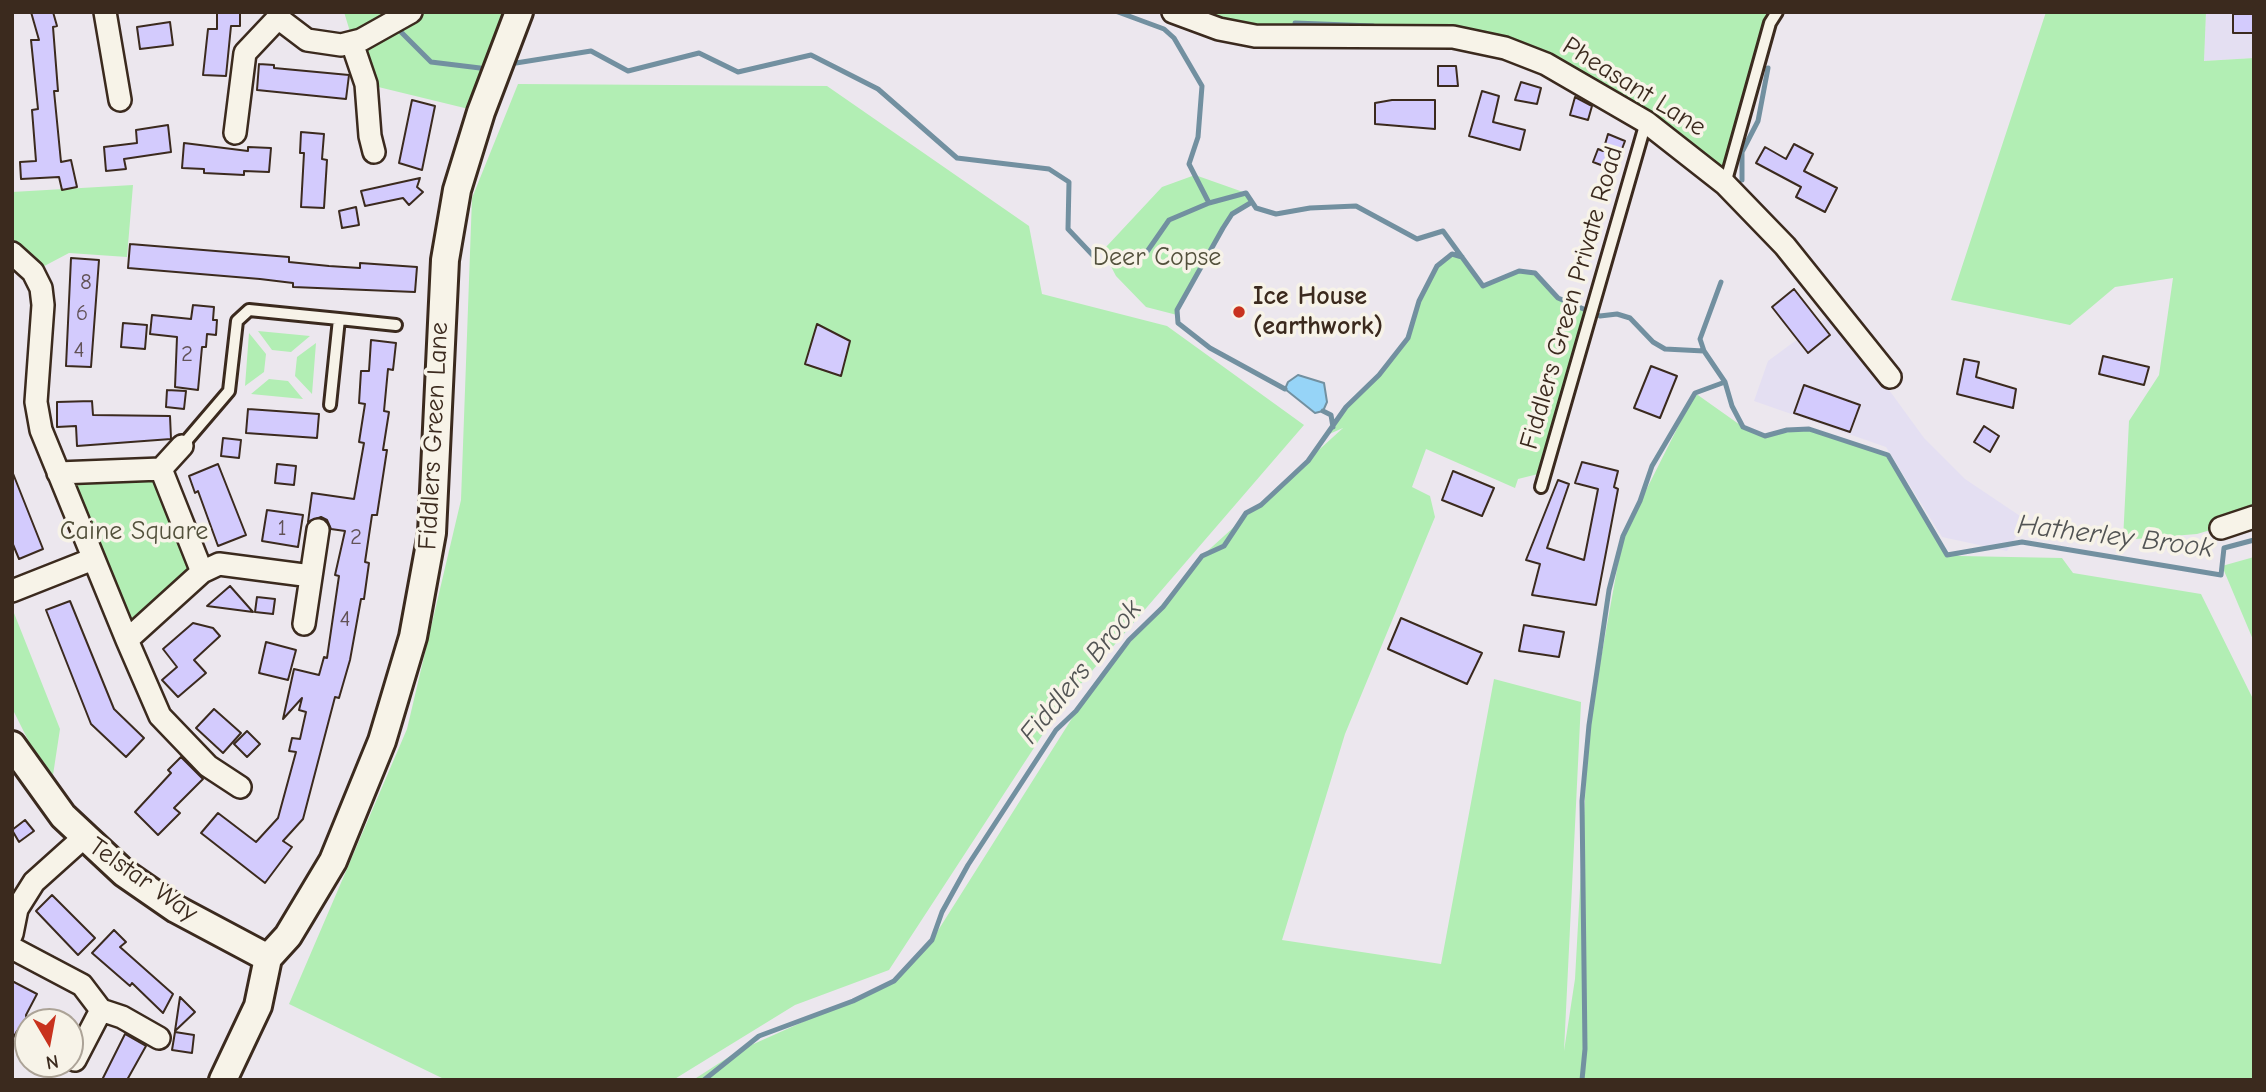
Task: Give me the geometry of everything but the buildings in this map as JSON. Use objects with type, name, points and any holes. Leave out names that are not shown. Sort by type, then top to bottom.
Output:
[{"type":"street","points":[[105,12],[120,100]]},
{"type":"street","points":[[234,133],[226,109],[245,53],[276,15],[307,40],[329,45],[352,43],[411,12]]},
{"type":"street","name":"Pheasant Lane","points":[[1173,12],[1219,29],[1255,36],[1427,35],[1479,41],[1546,64],[1646,122],[1725,184],[1785,246],[1890,377]]},
{"type":"street","name":"Fiddlers Green Lane","points":[[223,1080],[258,1006],[268,958],[295,925],[333,861],[382,741],[413,637],[432,533],[444,260],[457,190],[515,13]]},
{"type":"street","points":[[352,43],[366,83],[366,140]]},
{"type":"street","points":[[12,253],[33,272],[41,288],[43,304],[37,417],[127,640],[160,716],[208,766],[240,787]]},
{"type":"street","points":[[58,473],[161,469],[182,446]]},
{"type":"street","points":[[161,469],[202,572]]},
{"type":"street","points":[[2221,528],[2254,517]]},
{"type":"street","points":[[304,624],[318,530]]},
{"type":"street","points":[[12,591],[93,559]]},
{"type":"street","points":[[127,640],[202,572],[219,564],[311,576]]},
{"type":"street","name":"Telstar Way","points":[[12,745],[44,793],[83,838],[124,873],[176,909],[268,958]]},
{"type":"street","points":[[12,934],[17,909],[34,883],[83,838]]},
{"type":"street","points":[[12,947],[82,985],[101,1010],[122,1017],[159,1038]]},
{"type":"street","points":[[84,1043],[101,1010]]},
{"type":"lane","points":[[1725,184],[1770,23],[1777,12]]},
{"type":"lane","name":"Fiddlers Green Private Road","points":[[1541,487],[1646,122]]},
{"type":"lane","points":[[182,446],[229,391],[237,321],[244,312],[255,310],[397,325]]},
{"type":"lane","points":[[330,405],[339,319]]},
{"type":"shaded area","points":[[2206,12],[2254,12],[2254,58],[2204,61]]},
{"type":"shaded area","points":[[1833,313],[1924,438],[1965,479],[2026,520],[2007,551],[1942,537],[1886,447],[1754,401],[1768,361]]},
{"type":"green space","points":[[344,12],[510,12],[481,112],[366,84]]},
{"type":"green space","points":[[1173,12],[1777,12],[1725,184],[1700,162],[1505,48],[1255,36]]},
{"type":"green space","points":[[2046,12],[2206,12],[2204,61],[2254,58],[2254,517],[2197,534],[2123,540],[2129,421],[2159,375],[2173,278],[2115,287],[2070,325],[1951,300]]},
{"type":"green space","points":[[518,84],[827,86],[1029,226],[1042,294],[1167,326],[1304,425],[1060,708],[889,970],[795,1005],[673,1080],[446,1080],[289,1004],[407,729],[461,500],[472,198]]},
{"type":"green space","name":"Deer Copse","points":[[1195,175],[1246,193],[1252,202],[1232,214],[1201,265],[1177,315],[1146,307],[1116,276],[1105,255],[1106,247],[1162,187]]},
{"type":"green space","points":[[133,185],[127,257],[69,253],[33,272],[12,253],[12,192]]},
{"type":"green space","points":[[1452,254],[1462,257],[1483,285],[1519,271],[1535,273],[1558,298],[1585,310],[1538,474],[1518,479],[1515,488],[1426,449],[1412,487],[1430,496],[1435,517],[1345,734],[1282,940],[1441,964],[1494,679],[1581,702],[1564,1051],[1575,979],[1589,725],[1623,536],[1695,393],[1743,427],[1764,436],[1809,429],[1888,455],[1945,551],[1960,556],[2062,558],[2073,573],[2201,594],[2254,701],[2254,1080],[693,1080],[738,1051],[894,981],[932,940],[1088,693],[1202,556],[1343,428],[1327,435],[1346,407],[1379,375],[1407,338],[1419,301],[1437,266]]},
{"type":"green space","points":[[258,331],[310,336],[291,352],[272,350]]},
{"type":"green space","points":[[249,333],[266,354],[264,372],[245,386]]},
{"type":"green space","points":[[316,343],[312,394],[295,376],[297,357]]},
{"type":"green space","points":[[269,379],[288,381],[303,399],[251,394]]},
{"type":"green space","name":"Caine Square","points":[[161,469],[202,572],[127,640],[58,473]]},
{"type":"green space","points":[[2254,557],[2254,642],[2222,566]]},
{"type":"green space","points":[[12,608],[60,729],[53,775],[29,742],[12,708]]},
{"type":"water","points":[[1298,375],[1324,383],[1327,402],[1323,411],[1315,413],[1285,389],[1288,382]]},
{"type":"waterway","points":[[1118,12],[1164,29],[1174,38],[1202,86],[1198,137],[1189,164],[1209,203]]},
{"type":"waterway","points":[[1295,23],[1373,26]]},
{"type":"waterway","name":"Hatherley Brook","points":[[400,31],[431,62],[480,68]]},
{"type":"waterway","name":"Hatherley Brook","points":[[516,63],[591,51],[628,71],[699,53],[738,72],[811,55],[878,89],[957,158],[1049,169],[1069,182],[1068,229],[1102,265],[1116,255],[1144,256],[1169,220],[1209,203],[1246,193],[1256,208],[1276,214],[1310,208],[1356,206],[1417,239],[1443,231],[1483,286],[1519,271],[1535,273],[1558,298],[1600,316],[1617,314],[1630,318],[1653,342],[1665,349],[1704,351],[1725,382],[1732,406],[1743,427],[1765,436],[1787,430],[1809,429],[1888,455],[1947,555],[2022,542],[2221,575],[2224,548],[2254,540]]},
{"type":"waterway","points":[[1742,180],[1742,152],[1758,121],[1768,68]]},
{"type":"waterway","points":[[1252,202],[1232,214],[1223,228],[1177,310],[1178,323],[1210,348],[1285,389]]},
{"type":"waterway","name":"Fiddlers Brook","points":[[704,1080],[759,1036],[853,1001],[894,981],[932,940],[942,912],[968,865],[1056,730],[1076,711],[1129,640],[1163,607],[1202,556],[1224,546],[1246,513],[1261,505],[1308,461],[1346,407],[1379,375],[1408,338],[1419,301],[1437,266],[1452,254],[1462,257]]},
{"type":"waterway","points":[[1704,351],[1700,339],[1721,282]]},
{"type":"waterway","points":[[1582,1080],[1585,1049],[1582,801],[1589,725],[1609,590],[1623,536],[1640,501],[1652,466],[1695,393],[1725,382]]},
{"type":"waterway","points":[[1323,411],[1331,415],[1333,427]]},
{"type":"place","name":"Ice House (earthwork)","points":[[1239,312]]}]
